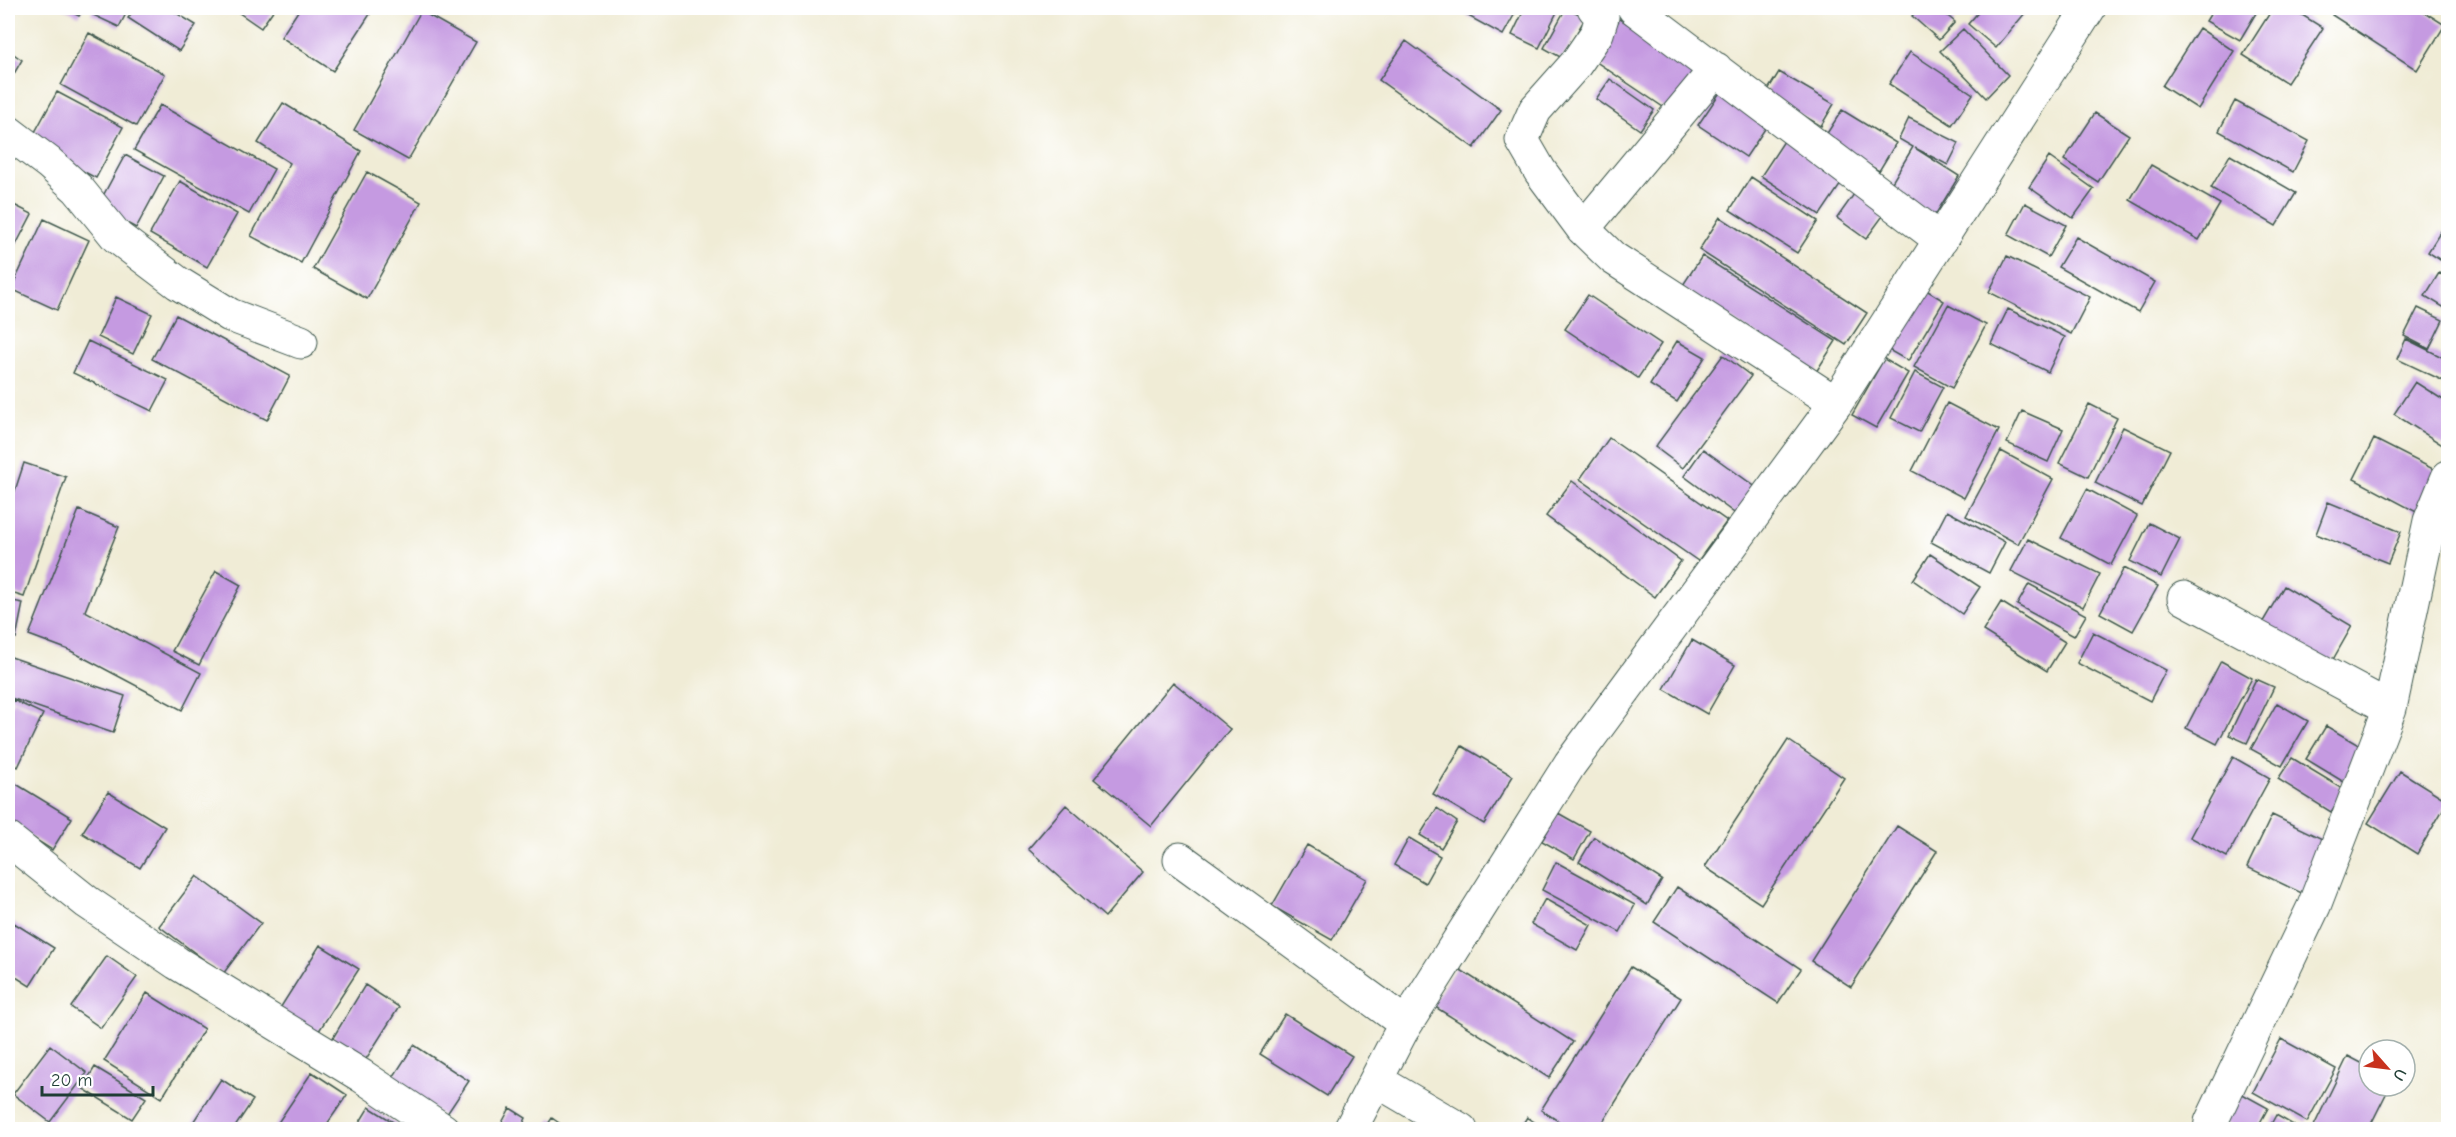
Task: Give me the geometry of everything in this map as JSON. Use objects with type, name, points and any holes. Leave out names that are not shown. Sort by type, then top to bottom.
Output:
[{"type":"street","points":[[1594,8],[1602,17],[1597,33],[1575,64],[1535,110],[1522,140],[1540,171],[1583,229],[1613,258],[1836,403]]},
{"type":"street","points":[[1634,8],[1941,240]]},
{"type":"street","points":[[1350,1130],[1406,1024],[1570,764],[1836,403],[2089,8]]},
{"type":"street","points":[[1583,229],[1716,69]]},
{"type":"street","points":[[8,132],[49,163],[78,189],[117,237],[178,283],[230,315],[301,342]]},
{"type":"street","points":[[2210,1130],[2211,1122],[2314,906],[2390,708],[2430,521],[2448,477]]},
{"type":"street","points":[[2184,598],[2390,708]]},
{"type":"street","points":[[8,839],[87,902],[159,951],[362,1076],[443,1130]]},
{"type":"street","points":[[1180,859],[1406,1024]]},
{"type":"street","points":[[1376,1080],[1461,1130]]},
{"type":"building","points":[[63,8],[84,8],[79,16]]},
{"type":"building","points":[[94,8],[129,8],[119,27],[91,14]]},
{"type":"building","points":[[135,8],[168,8],[196,25],[179,51],[128,18]]},
{"type":"building","points":[[232,8],[272,8],[274,9],[261,28]]},
{"type":"building","points":[[300,8],[374,8],[333,71],[281,37]]},
{"type":"building","points":[[1461,8],[1518,8],[1503,35],[1459,11]]},
{"type":"building","points":[[1525,8],[1559,8],[1539,48],[1512,35]]},
{"type":"building","points":[[1566,8],[1586,17],[1562,58],[1544,48]]},
{"type":"building","points":[[1919,8],[1938,8],[1955,22],[1939,40],[1912,16]]},
{"type":"building","points":[[1982,8],[2020,8],[2026,12],[1996,48],[1968,24]]},
{"type":"building","points":[[2214,8],[2259,8],[2240,40],[2206,21]]},
{"type":"building","points":[[2273,8],[2291,8],[2323,28],[2287,83],[2243,55]]},
{"type":"building","points":[[2337,8],[2418,8],[2445,25],[2417,70],[2332,15]]},
{"type":"building","points":[[421,11],[476,42],[408,160],[354,130]]},
{"type":"building","points":[[1620,19],[1700,73],[1672,113],[1592,59]]},
{"type":"building","points":[[2199,28],[2234,51],[2198,109],[2162,86]]},
{"type":"building","points":[[1963,29],[2008,75],[1986,98],[1940,51]]},
{"type":"building","points":[[89,33],[165,74],[136,126],[61,85]]},
{"type":"building","points":[[1406,41],[1501,110],[1474,148],[1379,80]]},
{"type":"building","points":[[8,50],[22,60],[8,84]]},
{"type":"building","points":[[1910,52],[1973,94],[1952,125],[1889,84]]},
{"type":"building","points":[[1779,72],[1834,104],[1821,126],[1766,93]]},
{"type":"building","points":[[1610,79],[1654,110],[1640,130],[1596,99]]},
{"type":"building","points":[[1723,88],[1771,120],[1746,157],[1698,125]]},
{"type":"building","points":[[57,92],[123,127],[96,178],[29,143]]},
{"type":"building","points":[[2235,101],[2309,141],[2293,172],[2219,131]]},
{"type":"building","points":[[283,103],[361,151],[301,263],[251,236],[290,163],[258,143]]},
{"type":"building","points":[[160,105],[274,169],[249,214],[134,150]]},
{"type":"building","points":[[1842,110],[1896,143],[1879,171],[1824,138]]},
{"type":"building","points":[[2095,113],[2129,135],[2098,182],[2064,160]]},
{"type":"building","points":[[1909,118],[1959,143],[1948,165],[1915,148],[1959,176],[1934,217],[1888,189],[1913,147],[1899,139]]},
{"type":"building","points":[[1788,135],[1847,175],[1820,215],[1761,176]]},
{"type":"building","points":[[125,155],[164,176],[136,228],[97,207]]},
{"type":"building","points":[[2230,155],[2296,193],[2276,226],[2211,188]]},
{"type":"building","points":[[2049,157],[2094,189],[2073,218],[2029,187]]},
{"type":"building","points":[[2151,165],[2220,204],[2199,240],[2130,200]]},
{"type":"building","points":[[367,172],[421,202],[367,299],[313,269]]},
{"type":"building","points":[[1751,177],[1818,221],[1797,253],[1730,210]]},
{"type":"building","points":[[180,181],[237,214],[207,267],[150,234]]},
{"type":"building","points":[[1859,187],[1888,209],[1866,239],[1837,218]]},
{"type":"building","points":[[8,202],[32,214],[8,260]]},
{"type":"building","points":[[2025,203],[2066,225],[2048,257],[2008,235]]},
{"type":"building","points":[[1720,217],[1867,313],[1846,345],[1699,250]]},
{"type":"building","points":[[44,219],[89,240],[57,310],[11,289]]},
{"type":"building","points":[[2441,231],[2448,236],[2448,265],[2428,252]]},
{"type":"building","points":[[2076,237],[2155,282],[2138,312],[2058,267]]},
{"type":"building","points":[[1702,256],[1836,341],[1816,372],[1681,288]]},
{"type":"building","points":[[2007,256],[2090,297],[2071,334],[1989,292]]},
{"type":"building","points":[[2439,273],[2448,278],[2448,310],[2425,296]]},
{"type":"building","points":[[1923,288],[1944,301],[1908,361],[1887,349]]},
{"type":"building","points":[[1588,295],[1661,344],[1638,378],[1565,329]]},
{"type":"building","points":[[116,297],[152,314],[133,354],[98,337]]},
{"type":"building","points":[[1948,305],[1986,325],[1952,388],[1914,367]]},
{"type":"building","points":[[2418,308],[2443,320],[2429,349],[2404,336]]},
{"type":"building","points":[[2008,309],[2065,337],[2048,372],[1991,344]]},
{"type":"building","points":[[176,315],[290,376],[267,420],[152,359]]},
{"type":"building","points":[[2406,339],[2448,360],[2448,383],[2397,359]]},
{"type":"building","points":[[88,341],[168,380],[152,411],[73,373]]},
{"type":"building","points":[[1677,341],[1705,357],[1677,402],[1650,385]]},
{"type":"building","points":[[1723,355],[1751,376],[1683,468],[1655,447]]},
{"type":"building","points":[[1884,359],[1908,373],[1876,428],[1852,415]]},
{"type":"building","points":[[1915,372],[1943,387],[1919,432],[1891,418]]},
{"type":"building","points":[[2415,382],[2448,403],[2447,448],[2394,414]]},
{"type":"building","points":[[1947,403],[1999,430],[1964,498],[1912,471]]},
{"type":"building","points":[[2089,404],[2117,418],[2088,477],[2059,463]]},
{"type":"building","points":[[2022,411],[2063,429],[2048,462],[2007,443]]},
{"type":"building","points":[[2123,427],[2170,450],[2142,506],[2095,483]]},
{"type":"building","points":[[1609,438],[1727,521],[1698,561],[1580,479]]},
{"type":"building","points":[[2374,439],[2443,474],[2422,515],[2354,479]]},
{"type":"building","points":[[1703,449],[1757,488],[1737,515],[1684,476]]},
{"type":"building","points":[[2001,451],[2053,479],[2018,544],[1966,516]]},
{"type":"building","points":[[24,463],[66,477],[24,597],[8,592],[8,512]]},
{"type":"building","points":[[1572,481],[1681,561],[1655,597],[1546,516]]},
{"type":"building","points":[[2087,489],[2137,516],[2111,565],[2061,538]]},
{"type":"building","points":[[2328,502],[2401,532],[2388,563],[2316,534]]},
{"type":"building","points":[[79,510],[119,527],[85,611],[201,673],[182,710],[69,650],[29,635]]},
{"type":"building","points":[[1947,511],[2005,542],[1989,573],[1931,542]]},
{"type":"building","points":[[2149,523],[2180,539],[2161,577],[2130,561]]},
{"type":"building","points":[[2028,539],[2100,574],[2083,607],[2011,571]]},
{"type":"building","points":[[1930,554],[1980,587],[1962,614],[1913,580]]},
{"type":"building","points":[[2124,568],[2158,586],[2133,631],[2100,613]]},
{"type":"building","points":[[216,571],[241,585],[199,665],[172,651]]},
{"type":"building","points":[[2029,584],[2086,615],[2074,636],[2017,605]]},
{"type":"building","points":[[2284,586],[2352,626],[2327,670],[2258,630]]},
{"type":"building","points":[[8,600],[23,603],[16,638],[8,636]]},
{"type":"building","points":[[2001,602],[2065,642],[2047,671],[1983,631]]},
{"type":"building","points":[[2093,632],[2166,670],[2150,701],[2077,663]]},
{"type":"building","points":[[1692,640],[1735,665],[1707,714],[1664,689]]},
{"type":"building","points":[[8,656],[125,696],[113,733],[8,697]]},
{"type":"building","points":[[2221,661],[2252,678],[2217,744],[2186,728]]},
{"type":"building","points":[[2256,679],[2274,687],[2247,743],[2229,735]]},
{"type":"building","points":[[1173,682],[1230,729],[1151,826],[1094,779]]},
{"type":"building","points":[[13,700],[43,714],[18,767],[8,762],[8,711]]},
{"type":"building","points":[[2277,703],[2308,721],[2282,766],[2251,749]]},
{"type":"building","points":[[2326,726],[2367,750],[2347,784],[2306,759]]},
{"type":"building","points":[[1788,740],[1844,778],[1761,904],[1705,867]]},
{"type":"building","points":[[1462,746],[1513,776],[1484,824],[1433,794]]},
{"type":"building","points":[[2233,757],[2270,778],[2227,857],[2190,837]]},
{"type":"building","points":[[2292,758],[2345,790],[2331,812],[2278,779]]},
{"type":"building","points":[[2400,771],[2448,801],[2417,854],[2368,823]]},
{"type":"building","points":[[8,779],[72,818],[52,850],[8,822]]},
{"type":"building","points":[[108,792],[165,827],[140,868],[82,833]]},
{"type":"building","points":[[1066,805],[1143,872],[1105,917],[1028,849]]},
{"type":"building","points":[[1437,808],[1457,822],[1441,848],[1420,835]]},
{"type":"building","points":[[1558,813],[1590,831],[1574,859],[1542,841]]},
{"type":"building","points":[[2272,815],[2335,845],[2310,897],[2247,867]]},
{"type":"building","points":[[1897,826],[1937,851],[1851,987],[1811,961]]},
{"type":"building","points":[[1594,837],[1662,880],[1647,905],[1579,862]]},
{"type":"building","points":[[1409,838],[1440,856],[1425,883],[1394,865]]},
{"type":"building","points":[[1307,845],[1367,879],[1332,940],[1272,906]]},
{"type":"building","points":[[1556,862],[1635,905],[1620,932],[1542,890]]},
{"type":"building","points":[[197,876],[261,923],[223,974],[159,926]]},
{"type":"building","points":[[1677,887],[1801,969],[1778,1003],[1654,922]]},
{"type":"building","points":[[1545,899],[1591,925],[1577,950],[1531,924]]},
{"type":"building","points":[[14,923],[54,948],[30,986],[8,972],[8,934]]},
{"type":"building","points":[[320,945],[359,969],[315,1037],[277,1013]]},
{"type":"building","points":[[107,956],[137,977],[101,1028],[71,1007]]},
{"type":"building","points":[[1456,967],[1573,1042],[1549,1078],[1432,1005]]},
{"type":"building","points":[[1631,967],[1681,998],[1598,1130],[1572,1130],[1541,1110]]},
{"type":"building","points":[[365,985],[399,1007],[361,1067],[328,1046]]},
{"type":"building","points":[[147,993],[204,1029],[162,1098],[104,1061]]},
{"type":"building","points":[[1285,1014],[1352,1056],[1327,1096],[1260,1054]]},
{"type":"building","points":[[2281,1039],[2336,1069],[2307,1122],[2253,1092]]},
{"type":"building","points":[[50,1045],[87,1073],[50,1122],[13,1094]]},
{"type":"building","points":[[414,1045],[469,1081],[445,1117],[390,1082]]},
{"type":"building","points":[[2348,1056],[2357,1061],[2357,1098],[2384,1098],[2368,1130],[2312,1130]]},
{"type":"building","points":[[95,1067],[146,1098],[132,1119],[82,1088]]},
{"type":"building","points":[[312,1072],[347,1095],[323,1130],[273,1130]]},
{"type":"building","points":[[221,1079],[253,1100],[233,1130],[188,1130]]},
{"type":"building","points":[[2237,1091],[2268,1108],[2256,1130],[2238,1130],[2221,1120]]},
{"type":"building","points":[[369,1107],[406,1130],[355,1130]]},
{"type":"building","points":[[510,1108],[526,1118],[520,1130],[498,1130]]},
{"type":"building","points":[[2276,1115],[2302,1130],[2268,1130]]},
{"type":"building","points":[[1527,1117],[1546,1130],[1519,1130]]},
{"type":"building","points":[[552,1118],[569,1130],[544,1130]]}]
